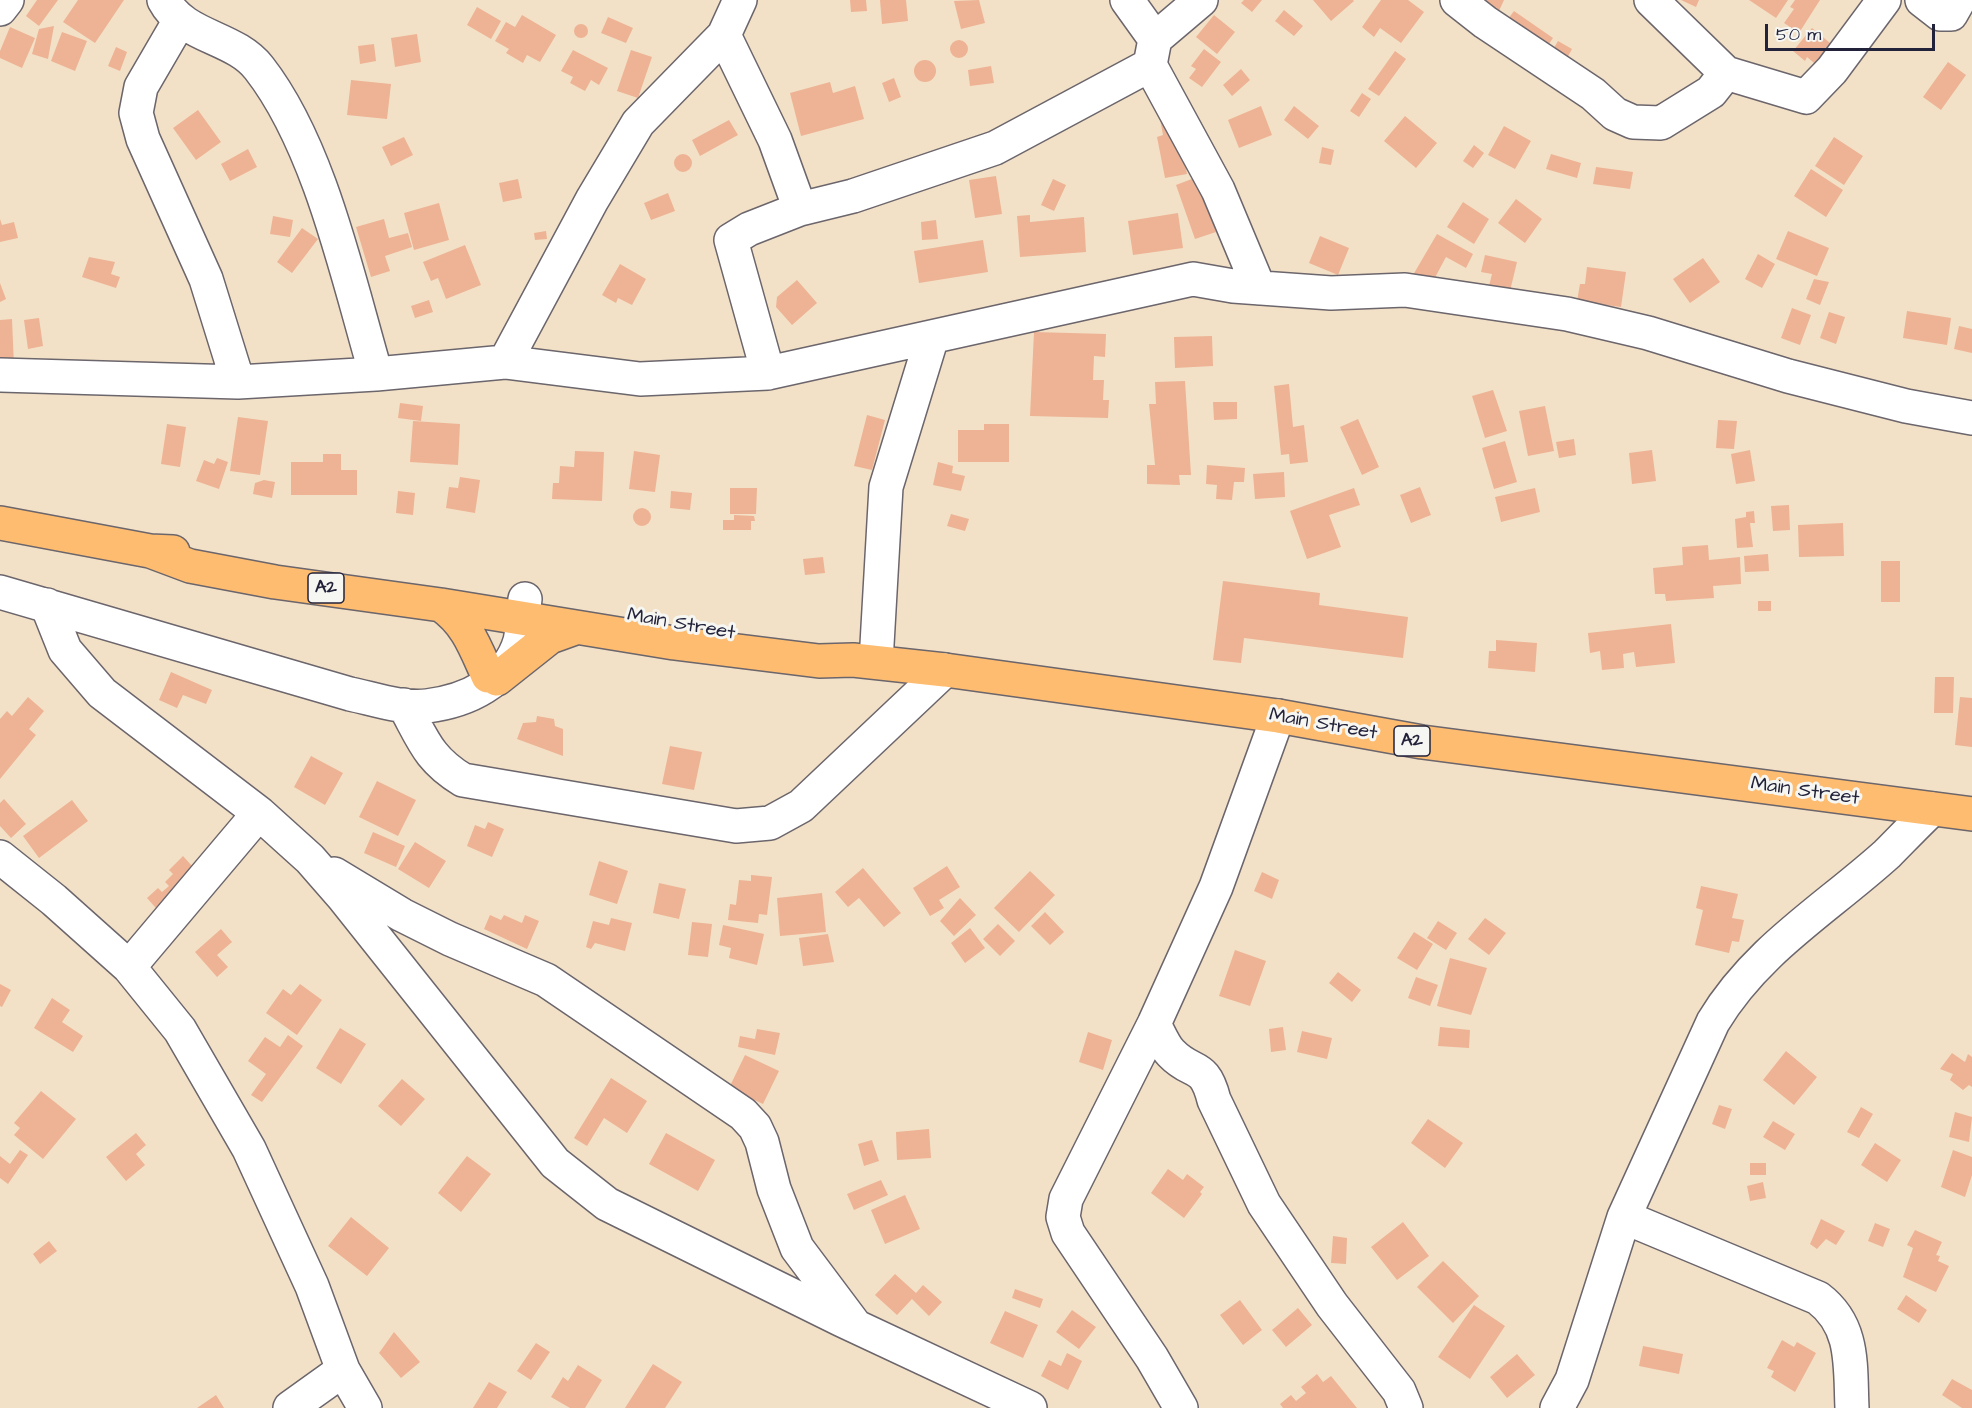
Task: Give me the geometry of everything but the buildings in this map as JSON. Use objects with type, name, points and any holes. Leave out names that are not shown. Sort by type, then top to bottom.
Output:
[{"type":"highway","name":"A2","points":[[0,523],[150,551],[243,559],[515,608]]},
{"type":"highway","name":"A2","points":[[150,551],[190,566],[275,582],[441,605],[515,608]]},
{"type":"highway","points":[[441,605],[456,615],[464,625],[487,682],[550,637],[575,628]]},
{"type":"highway","name":"Main Street","points":[[515,608],[822,648],[865,661]]},
{"type":"highway","name":"Main Street","points":[[515,608],[575,628],[819,662],[865,661],[945,670],[1278,716],[1422,742],[1972,814]]},
{"type":"street","points":[[0,9],[7,0]]},
{"type":"street","points":[[505,362],[592,200],[638,123],[724,35],[740,0]]},
{"type":"street","points":[[1127,0],[1218,190],[1259,288]]},
{"type":"street","points":[[768,373],[731,240],[749,229],[800,209],[853,196],[995,148],[1153,52],[1201,0]]},
{"type":"street","points":[[1457,0],[1485,22],[1593,94],[1615,114],[1633,122],[1661,123],[1711,92],[1726,73]]},
{"type":"street","points":[[1651,0],[1726,73],[1806,97],[1833,70],[1884,0]]},
{"type":"street","points":[[1922,0],[1940,14],[1951,14],[1959,0]]},
{"type":"street","points":[[238,382],[206,279],[143,139],[136,113],[141,87],[172,10],[253,61],[275,89],[326,201],[376,374]]},
{"type":"street","points":[[724,35],[775,141],[800,209]]},
{"type":"street","points":[[0,375],[238,382],[376,374],[505,362],[640,379],[768,373],[1193,279],[1259,288],[1331,293],[1405,291],[1567,314],[1648,333],[1788,376],[1906,406],[1972,418]]},
{"type":"street","points":[[865,661],[886,488],[932,337]]},
{"type":"street","points":[[0,592],[350,694],[404,705],[428,706],[487,682],[515,608]]},
{"type":"street","points":[[47,605],[65,650],[102,693],[259,813],[310,859],[344,898],[555,1163],[607,1204],[856,1327],[1030,1408]]},
{"type":"street","points":[[404,705],[429,753],[445,770],[463,780],[736,826],[770,823],[801,806],[945,670]]},
{"type":"street","points":[[1181,1408],[1152,1358],[1081,1256],[1068,1233],[1064,1217],[1066,1199],[1154,1024],[1216,887],[1278,716]]},
{"type":"street","points":[[1557,1408],[1572,1380],[1624,1217],[1713,1022],[1730,992],[1759,961],[1888,853],[1932,809]]},
{"type":"street","points":[[129,967],[259,813]]},
{"type":"street","points":[[0,857],[54,900],[129,967],[180,1030],[249,1149],[312,1286],[343,1370],[365,1408]]},
{"type":"street","points":[[310,859],[402,915],[546,980],[743,1114],[755,1127],[762,1142],[774,1189],[797,1248],[856,1327]]},
{"type":"street","points":[[1154,1024],[1170,1052],[1209,1081],[1214,1100],[1264,1204],[1332,1305],[1399,1391],[1406,1408]]},
{"type":"street","points":[[1624,1217],[1818,1298],[1829,1306],[1844,1327],[1850,1358],[1852,1408]]},
{"type":"street","points":[[290,1408],[343,1370]]}]
